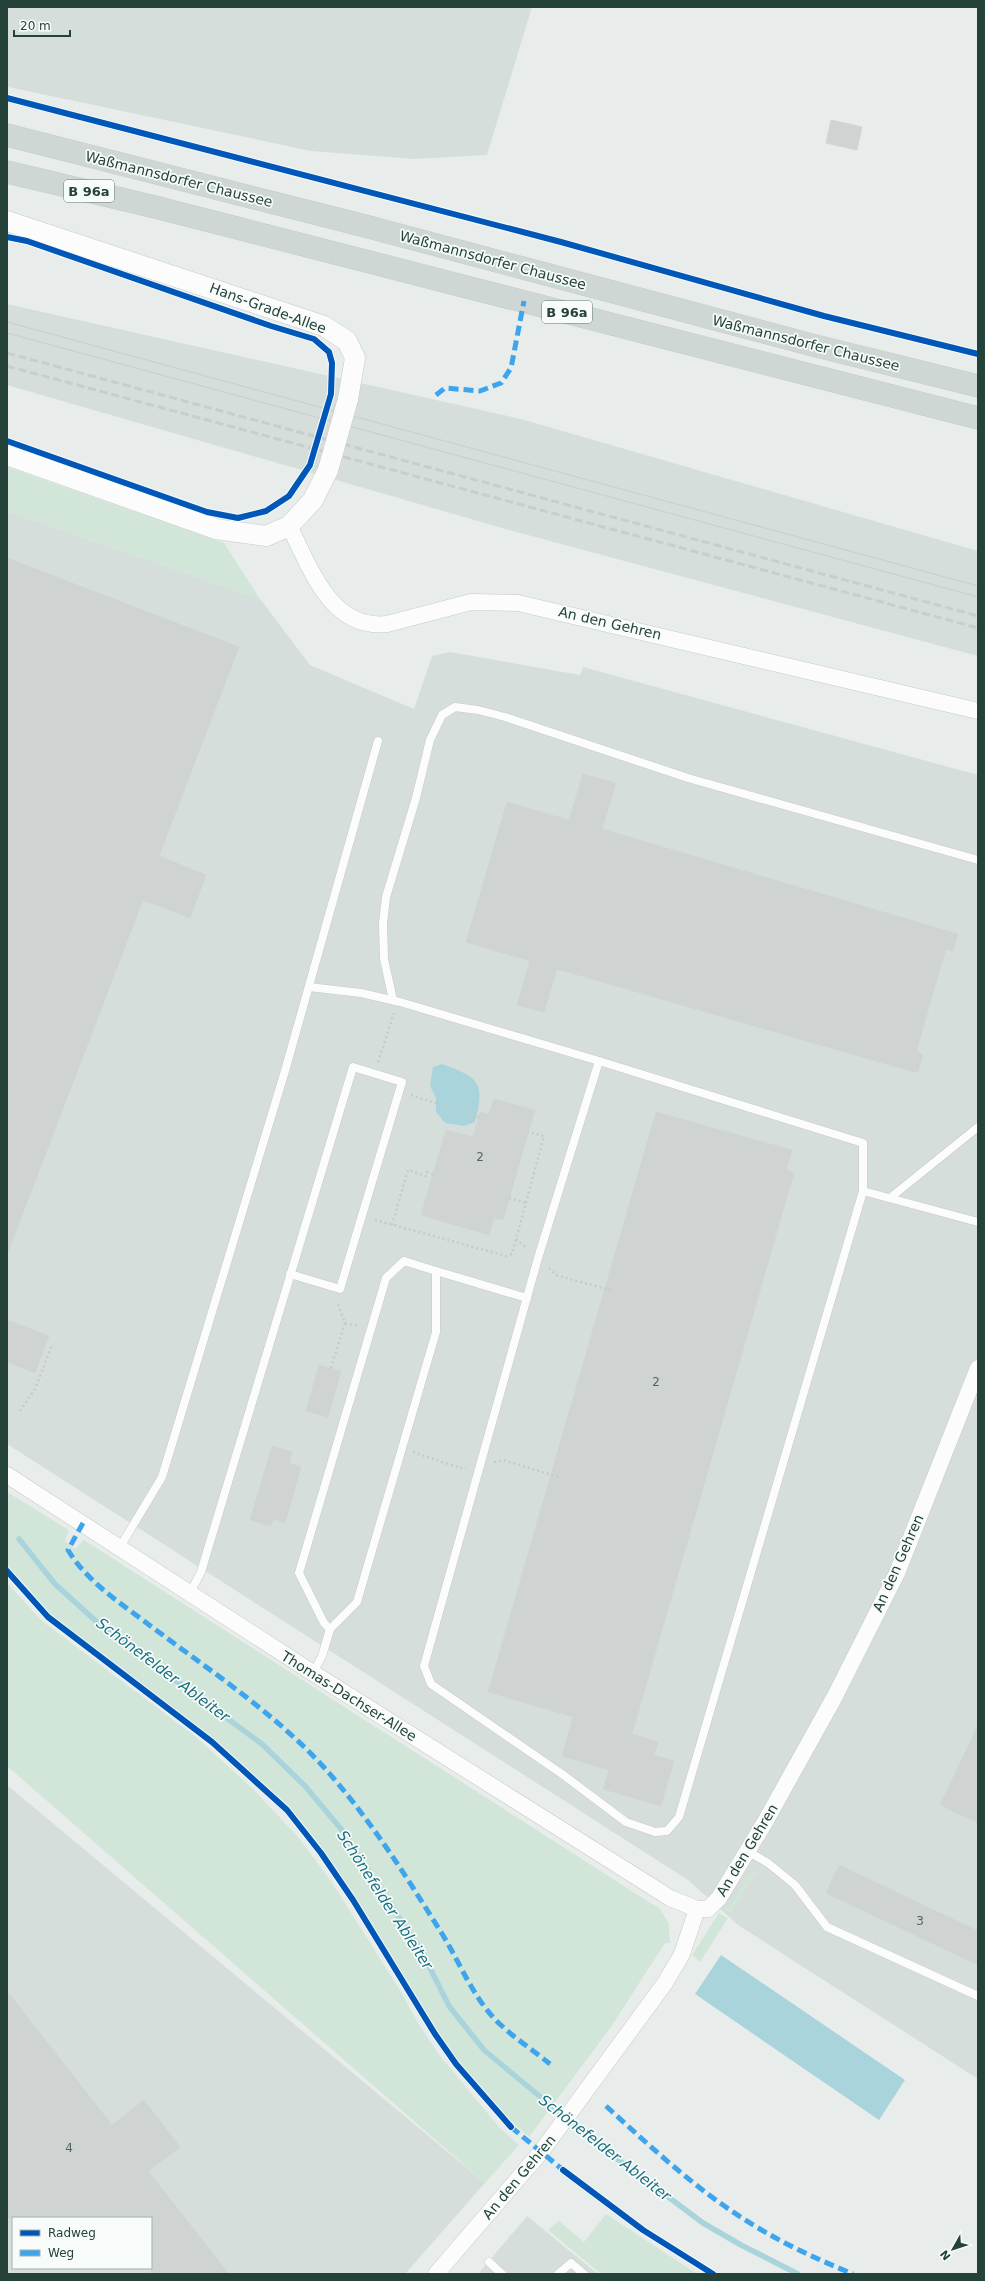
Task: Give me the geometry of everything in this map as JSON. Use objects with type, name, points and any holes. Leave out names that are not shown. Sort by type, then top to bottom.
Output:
[{"type":"main road","name":"Waßmannsdorfer Chaussee","points":[[7,135],[365,226],[808,344],[978,386]]},
{"type":"main road","name":"Waßmannsdorfer Chaussee","points":[[7,172],[163,209],[978,418]]},
{"type":"street","name":"Hans-Grade-Allee","points":[[7,221],[324,326],[347,341],[355,358],[348,399],[328,470],[313,500],[289,526],[266,536],[216,529],[7,455]]},
{"type":"street","name":"An den Gehren","points":[[289,526],[330,602],[345,615],[362,623],[374,625],[388,624],[471,602],[518,603],[978,711]]},
{"type":"street","name":"An den Gehren","points":[[436,2274],[548,2144],[665,1983],[682,1954],[697,1909],[708,1910],[719,1898],[834,1698],[897,1573],[978,1368]]},
{"type":"street","name":"Thomas-Dachser-Allee","points":[[7,1475],[313,1673],[670,1898],[697,1909]]},
{"type":"lane","points":[[395,1001],[384,959],[383,923],[386,897],[416,798],[430,740],[442,715],[455,707],[478,710],[505,717],[688,778],[978,860]]},
{"type":"lane","points":[[120,1547],[162,1477],[309,987],[378,741]]},
{"type":"lane","points":[[309,987],[361,993],[395,1001],[599,1061],[863,1143],[863,1191],[679,1818],[667,1831],[655,1832],[626,1822],[562,1774],[431,1684],[424,1666],[538,1258],[599,1061]]},
{"type":"lane","points":[[190,1594],[201,1572],[290,1274],[352,1067],[402,1082],[340,1289],[290,1274]]},
{"type":"lane","points":[[890,1198],[978,1127]]},
{"type":"lane","points":[[863,1191],[978,1222]]},
{"type":"lane","points":[[330,1629],[324,1624],[299,1573],[386,1278],[404,1261],[527,1298]]},
{"type":"lane","points":[[313,1673],[322,1656],[330,1629],[357,1602],[436,1332],[436,1271]]},
{"type":"lane","points":[[747,1851],[768,1863],[795,1885],[827,1927],[978,1996]]},
{"type":"lane","points":[[489,2262],[502,2274]]},
{"type":"lane","points":[[558,2274],[571,2263],[584,2274]]},
{"type":"path","points":[[374,1074],[395,1001]]},
{"type":"path","points":[[416,1097],[479,1117]]},
{"type":"path","points":[[362,1216],[506,1256],[512,1254],[544,1136],[528,1132]]},
{"type":"path","points":[[392,1225],[408,1170],[426,1176],[427,1172],[433,1174]]},
{"type":"path","points":[[509,1198],[526,1203]]},
{"type":"path","points":[[516,1239],[556,1275],[613,1292]]},
{"type":"path","points":[[331,1368],[344,1323],[332,1287]]},
{"type":"path","points":[[20,1411],[35,1389],[52,1345]]},
{"type":"shaded area","points":[[7,7],[532,7],[487,155],[414,159],[311,151],[7,86]]},
{"type":"shaded area","points":[[7,304],[521,419],[978,551],[978,656],[509,530],[7,385]]},
{"type":"shaded area","points":[[7,511],[260,599],[310,665],[414,709],[432,656],[450,652],[580,675],[583,667],[978,775],[978,2079],[738,1925],[688,1880],[7,1444]]},
{"type":"shaded area","points":[[7,1785],[485,2183],[405,2274],[7,2274]]},
{"type":"shaded area","points":[[527,2216],[598,2274],[478,2274]]},
{"type":"green space","points":[[7,467],[224,543],[260,599],[7,511]]},
{"type":"green space","points":[[7,1492],[69,1530],[65,1541],[75,1549],[84,1540],[660,1909],[669,1924],[670,1943],[665,1943],[611,2027],[529,2137],[502,2113],[450,2051],[357,1900],[288,1808],[228,1751],[46,1611],[7,1567]]},
{"type":"green space","points":[[7,1583],[42,1621],[196,1737],[255,1791],[298,1837],[331,1881],[401,1992],[418,2023],[440,2056],[499,2127],[519,2145],[485,2183],[7,1766]]},
{"type":"green space","points":[[751,1872],[757,1872],[731,1912],[722,1908],[729,1907]]},
{"type":"green space","points":[[719,1913],[728,1918],[700,1962],[692,1955]]},
{"type":"green space","points":[[606,2214],[697,2274],[601,2274],[548,2230],[559,2221],[584,2242]]},
{"type":"water","points":[[442,1064],[464,1073],[476,1083],[479,1089],[480,1098],[475,1122],[464,1126],[445,1123],[436,1112],[436,1098],[430,1086],[433,1067]]},
{"type":"water","points":[[721,1955],[905,2080],[879,2120],[695,1994]]},
{"type":"building","points":[[831,120],[862,127],[857,150],[826,143]]},
{"type":"building","points":[[7,558],[239,647],[159,856],[206,875],[190,918],[143,900],[8,1252]]},
{"type":"building","points":[[583,774],[616,783],[602,829],[958,934],[953,951],[946,949],[916,1052],[923,1054],[918,1072],[910,1071],[557,969],[544,1012],[517,1005],[530,961],[466,942],[507,802],[569,820]]},
{"type":"building","points":[[494,1099],[535,1110],[503,1220],[494,1218],[489,1235],[421,1215],[446,1130],[473,1137],[480,1112],[489,1114]]},
{"type":"building","points":[[656,1112],[792,1150],[786,1170],[794,1173],[632,1734],[658,1742],[654,1755],[674,1761],[661,1806],[603,1789],[609,1770],[562,1756],[573,1717],[488,1692]]},
{"type":"building","points":[[7,1320],[49,1336],[35,1373],[7,1362]]},
{"type":"building","points":[[319,1365],[341,1371],[328,1417],[306,1411]]},
{"type":"building","points":[[272,1446],[292,1452],[289,1463],[301,1467],[285,1523],[273,1519],[271,1526],[250,1520]]},
{"type":"building","points":[[978,1725],[978,1823],[940,1805]]},
{"type":"building","points":[[839,1865],[978,1931],[978,1965],[826,1893]]},
{"type":"building","points":[[7,1991],[112,2125],[144,2100],[180,2147],[148,2171],[229,2274],[151,2274],[152,2217],[7,2218]]},
{"type":"waterway","name":"Schönefelder Ableiter","points":[[19,1539],[55,1584],[98,1623],[262,1744],[305,1786],[341,1829],[423,1954],[449,2006],[484,2050],[591,2139],[703,2223],[741,2245],[798,2274]]},
{"type":"tram line","points":[[7,322],[978,586]]},
{"type":"tram line","points":[[7,333],[978,597]]},
{"type":"railway","points":[[7,353],[978,616]]},
{"type":"railway","points":[[7,366],[978,628]]},
{"type":"marked path","points":[[436,395],[445,388],[480,391],[501,383],[511,368],[524,301]]},
{"type":"marked path","points":[[83,1523],[68,1550],[76,1562],[95,1583],[106,1592],[260,1708],[319,1762],[354,1803],[386,1846],[444,1937],[470,1984],[492,2017],[550,2064]]},
{"type":"marked path","points":[[606,2106],[696,2185],[735,2213],[791,2246],[853,2274]]},
{"type":"marked path","points":[[511,2127],[563,2170]]},
{"type":"cycle path","points":[[7,98],[561,242],[824,316],[978,354]]},
{"type":"cycle path","points":[[7,237],[27,241],[271,326],[314,339],[329,352],[332,363],[331,394],[310,465],[289,496],[266,511],[238,518],[207,512],[7,441]]},
{"type":"cycle path","points":[[7,1571],[48,1617],[212,1742],[287,1810],[321,1853],[353,1900],[435,2034],[456,2064],[511,2127]]},
{"type":"cycle path","points":[[563,2170],[643,2230],[713,2274]]}]
